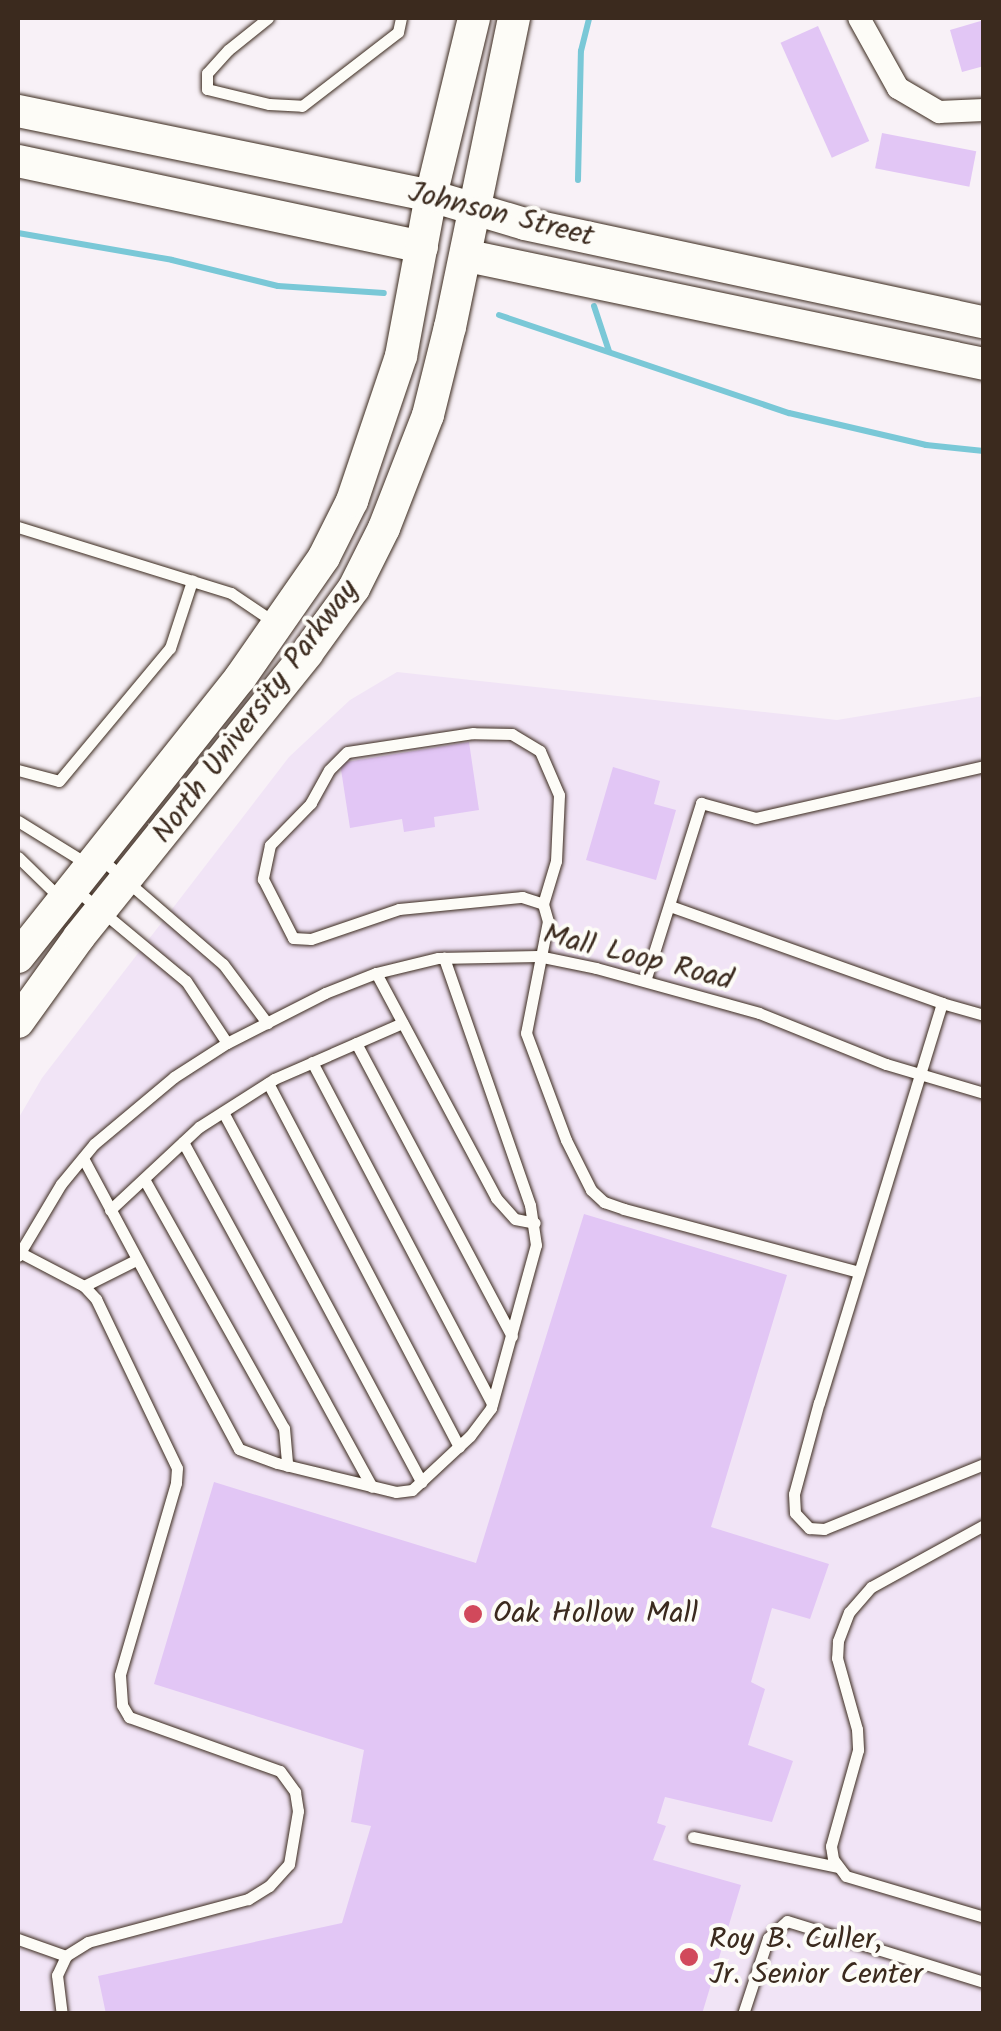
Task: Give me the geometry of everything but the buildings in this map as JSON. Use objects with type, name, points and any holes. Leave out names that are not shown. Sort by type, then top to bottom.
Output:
[{"type":"main road","name":"North University Parkway","points":[[18,956],[240,678],[324,557],[376,440],[401,356],[431,196],[474,18]]},
{"type":"main road","name":"North University Parkway","points":[[18,1022],[100,911],[354,588],[384,528],[428,416],[468,256],[514,18]]},
{"type":"main road","name":"Johnson Street","points":[[18,111],[431,196],[525,224],[984,322]]},
{"type":"main road","name":"Johnson Street","points":[[18,161],[422,247]]},
{"type":"main road","name":"Johnson Street","points":[[468,256],[984,364]]},
{"type":"street","points":[[858,18],[898,88],[939,112],[984,110]]},
{"type":"lane","points":[[268,18],[207,73],[207,88],[269,104],[302,106],[398,32],[401,18]]},
{"type":"lane","points":[[18,527],[231,593],[278,624]]},
{"type":"lane","points":[[18,770],[59,781],[170,648],[192,581]]},
{"type":"lane","points":[[544,904],[522,897],[398,909],[311,939],[293,938],[263,878],[270,845],[311,803],[329,770],[346,752],[473,733],[512,734],[540,751],[559,795],[556,861],[544,904],[548,922],[538,956],[526,1033],[566,1140],[591,1190],[604,1202],[624,1209],[860,1272]]},
{"type":"lane","points":[[645,982],[700,802],[756,818],[984,766]]},
{"type":"lane","points":[[18,821],[80,876],[100,911],[186,981],[227,1043]]},
{"type":"lane","points":[[18,856],[80,876],[126,881],[223,964],[267,1023]]},
{"type":"lane","points":[[670,906],[984,1015]]},
{"type":"lane","name":"Mall Loop Road","points":[[18,1254],[82,1158],[146,1098],[227,1043],[267,1023],[376,973],[444,958],[538,956],[645,982],[758,1013],[921,1074],[984,1093]]},
{"type":"lane","points":[[82,1158],[239,1449],[287,1466],[396,1492],[412,1490],[459,1447],[492,1404],[532,1263],[535,1222],[444,958]]},
{"type":"lane","points":[[376,973],[504,1211],[514,1220],[535,1222]]},
{"type":"lane","points":[[942,1003],[794,1494],[795,1513],[809,1528],[824,1529],[984,1464]]},
{"type":"lane","points":[[110,1210],[183,1142],[222,1112],[268,1083],[402,1023]]},
{"type":"lane","points":[[356,1042],[512,1336]]},
{"type":"lane","points":[[312,1062],[492,1404]]},
{"type":"lane","points":[[268,1083],[459,1447]]},
{"type":"lane","points":[[222,1112],[420,1482]]},
{"type":"lane","points":[[183,1142],[372,1486]]},
{"type":"lane","points":[[144,1178],[284,1428],[287,1466]]},
{"type":"lane","points":[[18,1254],[84,1286],[114,1333],[176,1468],[176,1483],[120,1675],[122,1704],[129,1717],[280,1771],[294,1792],[298,1814],[289,1864],[268,1886],[248,1898],[102,1937],[66,1956],[57,1976],[62,2014]]},
{"type":"lane","points":[[84,1286],[136,1260]]},
{"type":"lane","points":[[984,1525],[871,1587],[849,1612],[842,1628],[838,1667],[857,1730],[858,1750],[832,1846],[838,1867],[846,1876],[984,1917]]},
{"type":"lane","points":[[694,1838],[838,1867]]},
{"type":"lane","points":[[743,2014],[768,1938],[787,1921],[984,1982]]},
{"type":"lane","points":[[18,1939],[66,1956]]},
{"type":"shaded area","points":[[397,672],[837,720],[983,696],[983,2013],[18,2014],[18,1119],[42,1078],[289,757],[350,700]]},
{"type":"waterway","points":[[578,180],[581,51],[589,18]]},
{"type":"waterway","points":[[18,233],[172,260],[278,286],[384,293]]},
{"type":"waterway","points":[[594,306],[609,351]]},
{"type":"waterway","points":[[499,315],[789,413],[926,445],[984,451]]},
{"type":"place","name":"Oak Hollow Mall","points":[[473,1614]]},
{"type":"place","name":"Roy B. Culler, Jr. Senior Center","points":[[689,1957]]}]
